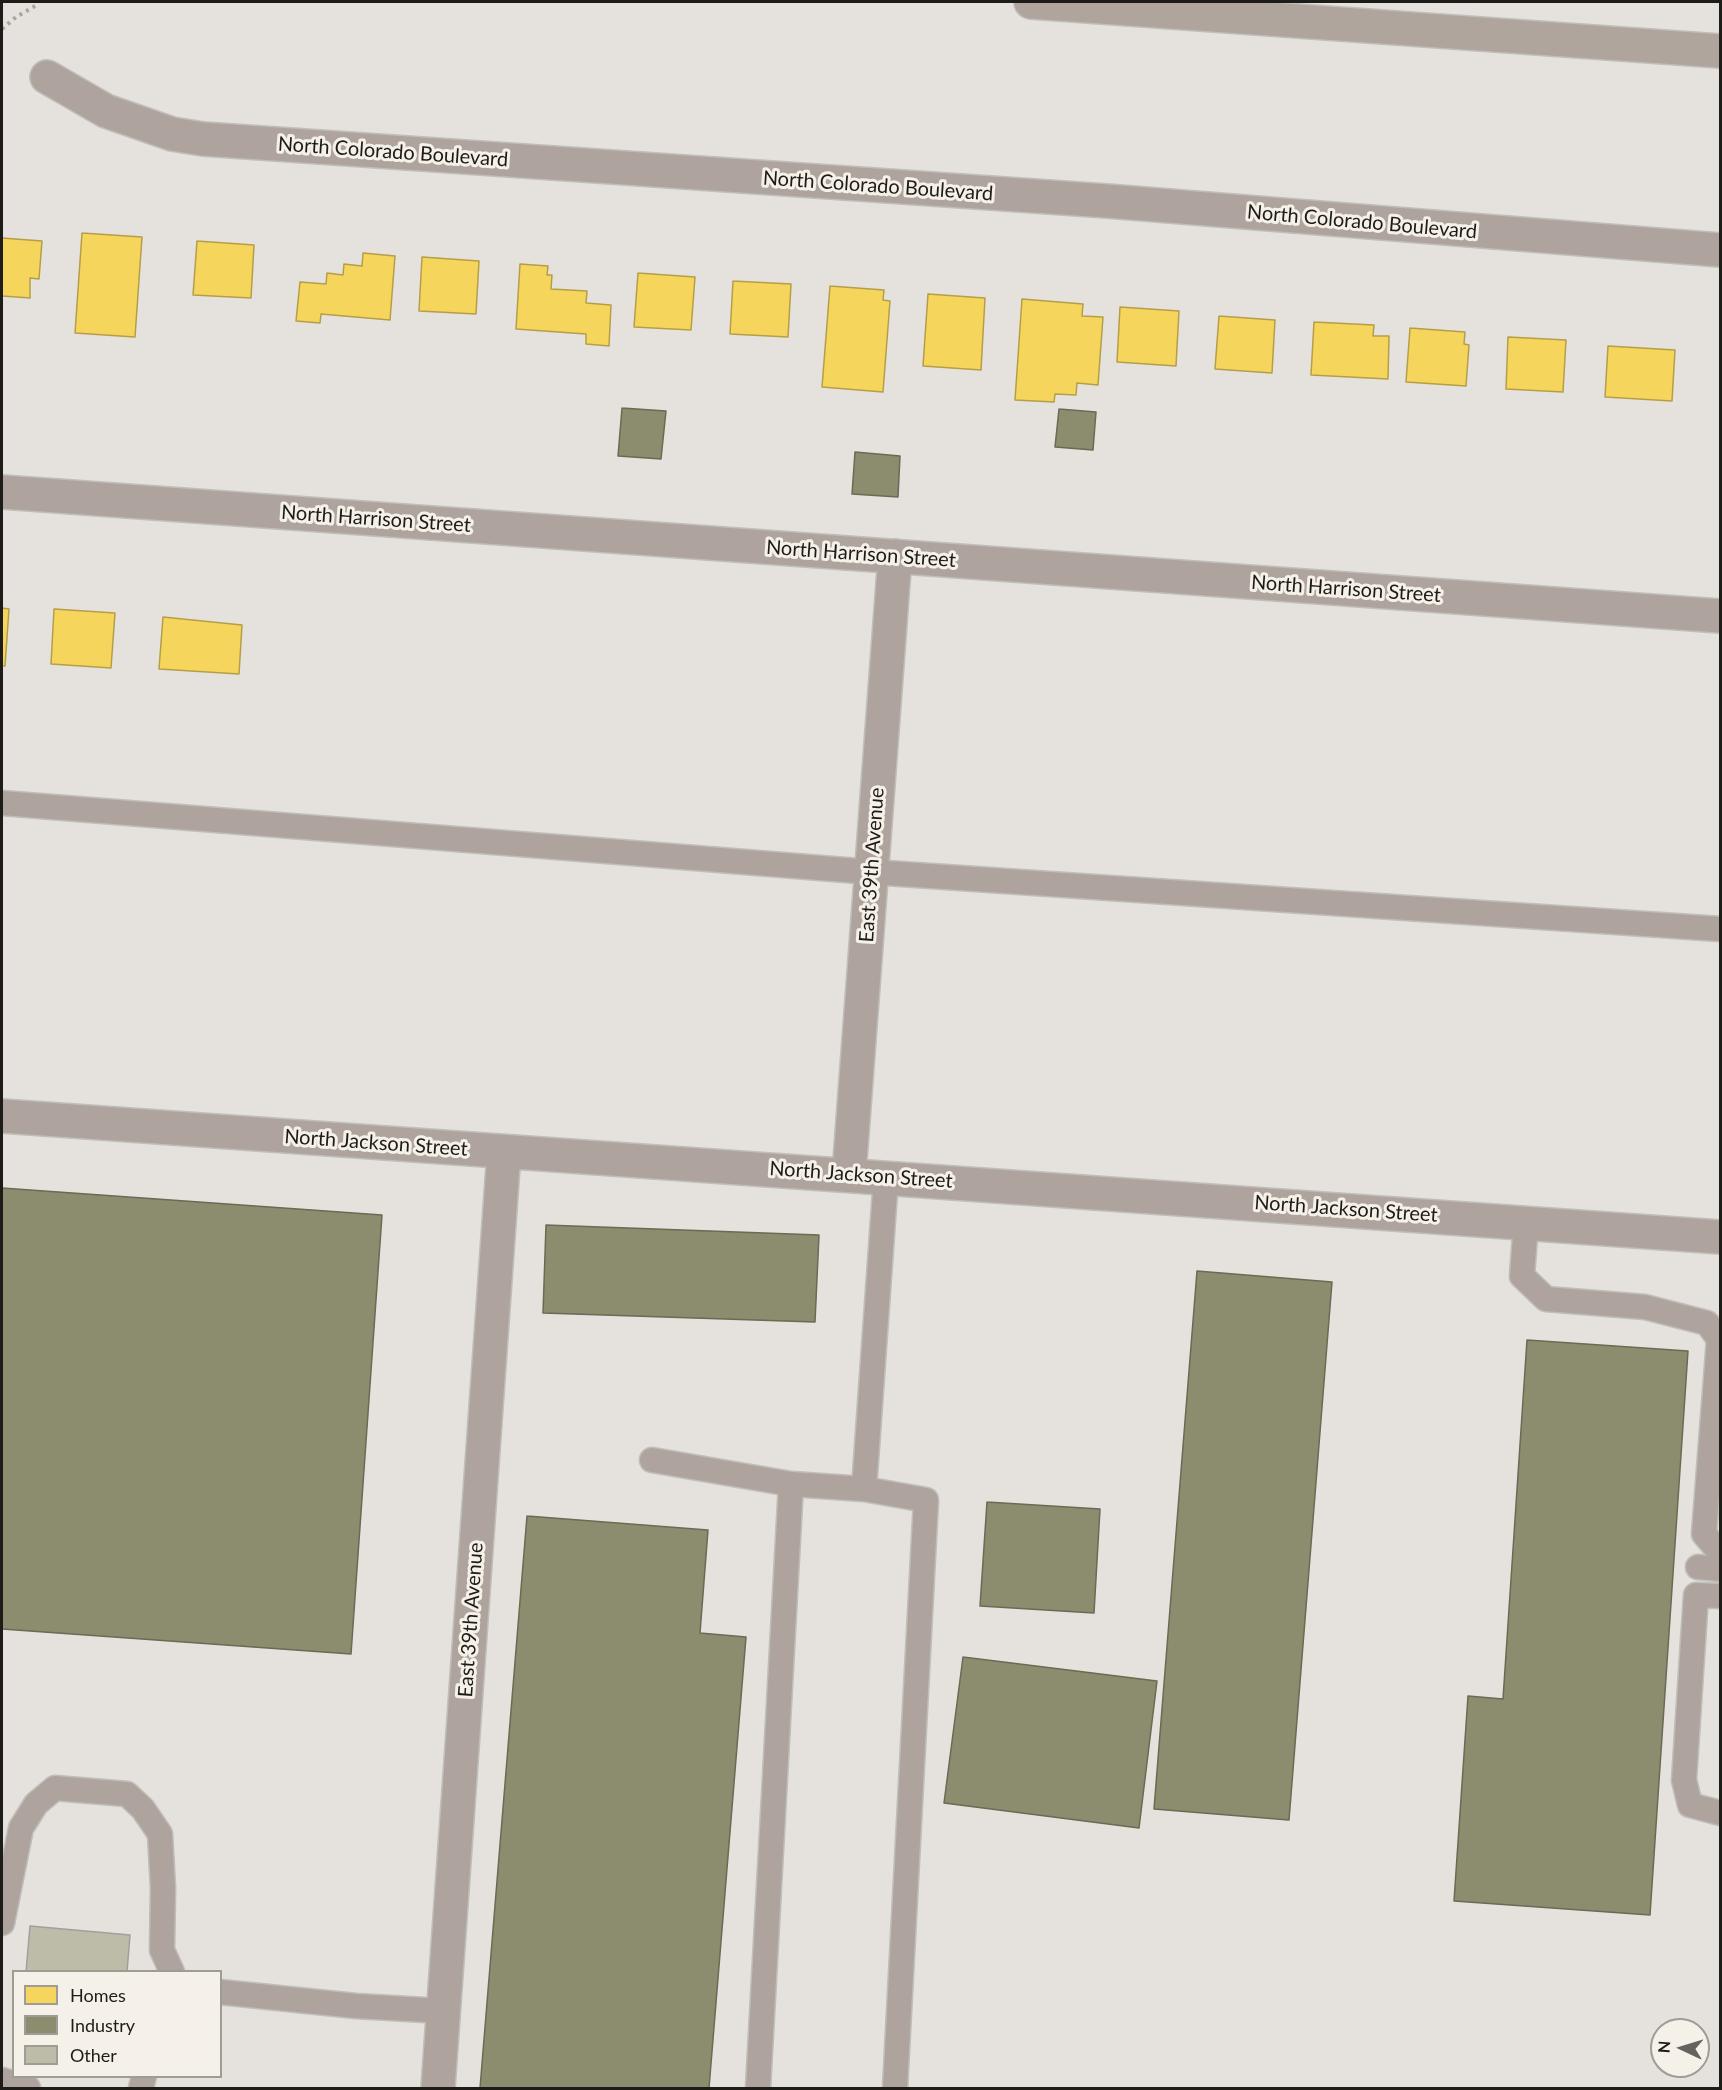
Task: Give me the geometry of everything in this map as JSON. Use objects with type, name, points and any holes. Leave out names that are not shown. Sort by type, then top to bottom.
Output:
[{"type":"main road","points":[[1031,2],[1720,51]]},
{"type":"street","name":"North Colorado Boulevard","points":[[47,77],[106,111],[172,134],[203,139],[1107,201],[1720,250]]},
{"type":"street","name":"North Harrison Street","points":[[2,492],[1720,616]]},
{"type":"street","name":"East 39th Avenue","points":[[849,1174],[895,556]]},
{"type":"street","name":"North Jackson Street","points":[[2,1116],[1720,1237]]},
{"type":"street","name":"East 39th Avenue","points":[[438,2088],[504,1152]]},
{"type":"lane","points":[[2,803],[871,872],[1720,929]]},
{"type":"lane","points":[[864,1489],[886,1177]]},
{"type":"lane","points":[[1526,1222],[1522,1276],[1546,1299],[1645,1307],[1707,1323],[1719,1339],[1715,1454],[1704,1534],[1716,1548],[1720,1549]]},
{"type":"lane","points":[[652,1460],[791,1484],[864,1489],[926,1500],[895,2088]]},
{"type":"lane","points":[[758,2088],[791,1484]]},
{"type":"lane","points":[[1720,1596],[1696,1595],[1684,1780],[1690,1804],[1720,1813]]},
{"type":"lane","points":[[2,1923],[21,1828],[36,1804],[55,1788],[127,1794],[143,1809],[160,1834],[163,1888],[162,1950],[172,1970]]},
{"type":"lane","points":[[222,1992],[356,2006],[443,2011]]},
{"type":"lane","points":[[2,2080],[28,2088]]},
{"type":"path","points":[[2,29],[16,17],[37,5]]},
{"type":"building: Homes","points":[[82,233],[142,237],[135,337],[75,333]]},
{"type":"building: Homes","points":[[2,238],[42,241],[39,279],[30,278],[30,298],[2,296]]},
{"type":"building: Homes","points":[[197,241],[254,245],[251,298],[193,295]]},
{"type":"building: Homes","points":[[363,253],[395,256],[390,320],[321,314],[320,323],[296,321],[300,282],[326,284],[327,273],[343,275],[344,264],[362,266]]},
{"type":"building: Homes","points":[[422,257],[479,261],[476,314],[419,311]]},
{"type":"building: Homes","points":[[520,264],[548,266],[547,275],[552,275],[551,289],[587,291],[586,303],[611,305],[609,346],[586,344],[586,334],[516,329]]},
{"type":"building: Homes","points":[[638,273],[695,277],[691,330],[634,327]]},
{"type":"building: Homes","points":[[733,281],[791,284],[788,337],[730,334]]},
{"type":"building: Homes","points":[[830,286],[884,290],[883,300],[890,301],[883,392],[822,387]]},
{"type":"building: Homes","points":[[928,294],[985,298],[981,370],[923,366]]},
{"type":"building: Homes","points":[[1022,299],[1083,304],[1082,316],[1103,317],[1098,385],[1077,383],[1076,395],[1055,394],[1054,402],[1015,400]]},
{"type":"building: Homes","points":[[1120,307],[1179,311],[1176,366],[1117,362]]},
{"type":"building: Homes","points":[[1219,316],[1275,320],[1272,373],[1215,369]]},
{"type":"building: Homes","points":[[1314,322],[1374,325],[1373,336],[1389,336],[1388,379],[1311,375]]},
{"type":"building: Homes","points":[[1410,328],[1465,332],[1464,344],[1469,345],[1466,386],[1406,382]]},
{"type":"building: Homes","points":[[1508,337],[1566,340],[1563,392],[1506,389]]},
{"type":"building: Homes","points":[[1608,346],[1675,350],[1672,401],[1605,397]]},
{"type":"building: Homes","points":[[2,608],[9,609],[5,666],[2,666]]},
{"type":"building: Homes","points":[[54,609],[115,613],[111,668],[51,664]]},
{"type":"building: Homes","points":[[163,617],[242,625],[239,674],[159,669]]},
{"type":"building: Industry","points":[[622,408],[666,411],[661,459],[618,456]]},
{"type":"building: Industry","points":[[1059,409],[1096,412],[1093,450],[1055,447]]},
{"type":"building: Industry","points":[[855,452],[900,456],[898,497],[852,494]]},
{"type":"building: Industry","points":[[2,1188],[382,1215],[351,1654],[2,1629]]},
{"type":"building: Industry","points":[[546,1225],[819,1235],[815,1322],[543,1313]]},
{"type":"building: Industry","points":[[1197,1271],[1332,1282],[1289,1820],[1154,1809]]},
{"type":"building: Industry","points":[[1527,1340],[1688,1351],[1650,1915],[1454,1901],[1468,1696],[1503,1699]]},
{"type":"building: Industry","points":[[987,1502],[1100,1509],[1094,1613],[980,1606]]},
{"type":"building: Industry","points":[[527,1516],[708,1530],[700,1633],[746,1637],[709,2088],[480,2088]]},
{"type":"building: Industry","points":[[963,1657],[1157,1681],[1139,1828],[944,1803]]},
{"type":"building: Other","points":[[30,1926],[130,1935],[127,1970],[26,1970]]}]
